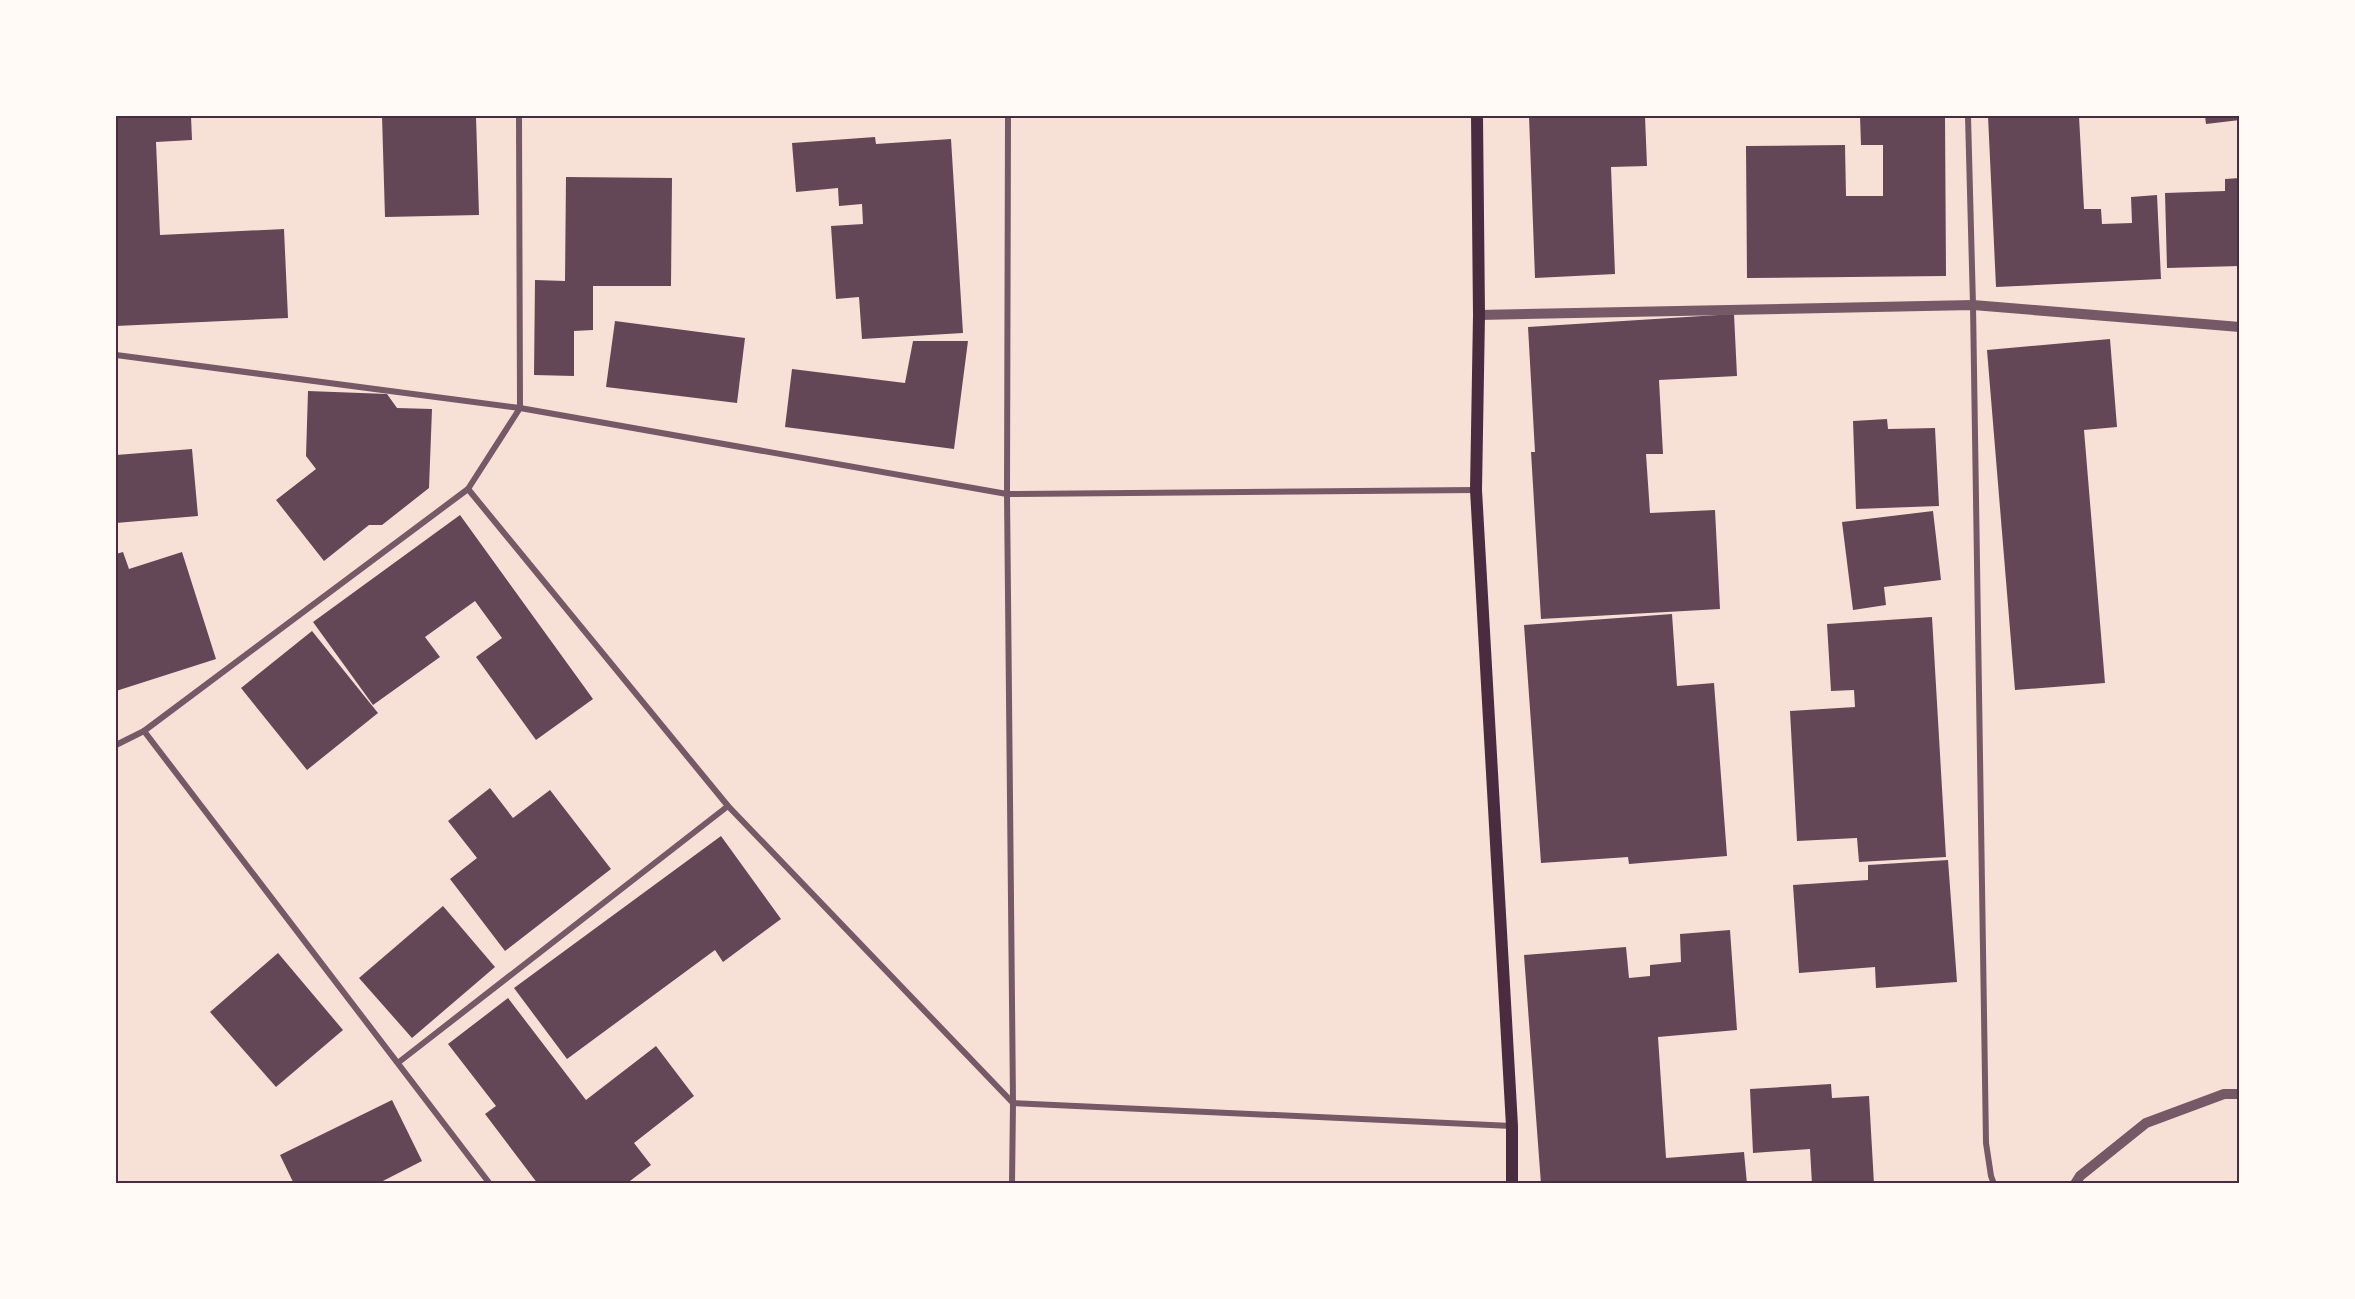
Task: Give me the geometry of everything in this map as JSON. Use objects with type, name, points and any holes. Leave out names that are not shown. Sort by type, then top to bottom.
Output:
[{"type":"main road","points":[[1477,116],[1479,315],[1476,490],[1512,1126],[1512,1184]]},
{"type":"street","points":[[116,745],[144,731],[468,489],[520,408],[519,116]]},
{"type":"street","points":[[1008,116],[1007,494],[1012,1184]]},
{"type":"street","points":[[1968,116],[1986,1143],[1991,1176],[1995,1184]]},
{"type":"street","points":[[1479,315],[1973,305],[2240,327]]},
{"type":"street","points":[[116,355],[520,408],[1007,494],[1476,490]]},
{"type":"street","points":[[468,489],[728,806],[1013,1103],[1512,1126]]},
{"type":"street","points":[[144,731],[490,1184]]},
{"type":"street","points":[[399,1062],[728,806]]},
{"type":"street","points":[[2075,1184],[2080,1176],[2146,1123],[2224,1094],[2240,1094]]},
{"type":"building","points":[[116,116],[191,116],[192,140],[156,142],[160,235],[284,229],[288,318],[116,326]]},
{"type":"building","points":[[382,116],[476,116],[479,215],[385,217]]},
{"type":"building","points":[[1529,116],[1645,116],[1647,166],[1611,167],[1615,274],[1535,278]]},
{"type":"building","points":[[1860,116],[1945,116],[1946,276],[1747,278],[1746,146],[1845,145],[1846,196],[1883,196],[1883,145],[1861,145]]},
{"type":"building","points":[[1988,116],[2079,116],[2084,209],[2101,209],[2102,224],[2132,223],[2131,197],[2157,195],[2161,279],[1996,287]]},
{"type":"building","points":[[2205,116],[2240,116],[2240,120],[2206,124]]},
{"type":"building","points":[[875,137],[876,144],[951,139],[963,333],[862,339],[859,297],[836,299],[831,226],[863,224],[862,204],[839,206],[838,188],[796,192],[792,143]]},
{"type":"building","points":[[566,177],[672,178],[671,286],[593,286],[593,330],[574,331],[574,376],[534,375],[535,280],[565,281]]},
{"type":"building","points":[[2240,178],[2240,266],[2167,268],[2165,193],[2225,191],[2225,179]]},
{"type":"building","points":[[1734,314],[1737,376],[1659,380],[1663,454],[1646,454],[1650,513],[1715,510],[1720,609],[1541,619],[1531,452],[1535,452],[1528,327]]},
{"type":"building","points":[[615,321],[745,338],[737,403],[606,387]]},
{"type":"building","points":[[2110,339],[2117,427],[2084,430],[2105,683],[2015,690],[1987,350]]},
{"type":"building","points":[[913,341],[968,341],[954,449],[785,427],[792,369],[905,383]]},
{"type":"building","points":[[308,391],[387,394],[397,408],[432,409],[429,488],[382,525],[369,525],[324,561],[276,500],[316,469],[306,456]]},
{"type":"building","points":[[1887,419],[1888,429],[1935,428],[1939,506],[1856,509],[1853,421]]},
{"type":"building","points":[[192,449],[198,516],[116,523],[116,455]]},
{"type":"building","points":[[1933,511],[1941,580],[1884,587],[1886,605],[1853,610],[1842,522]]},
{"type":"building","points":[[460,515],[593,699],[536,740],[476,657],[502,638],[475,601],[425,637],[440,657],[373,705],[313,622]]},
{"type":"building","points":[[123,552],[129,569],[182,552],[216,659],[116,691],[116,554]]},
{"type":"building","points":[[1672,614],[1677,686],[1714,683],[1727,856],[1629,864],[1628,857],[1541,863],[1524,625]]},
{"type":"building","points":[[1932,617],[1946,857],[1859,862],[1857,838],[1797,841],[1790,711],[1855,707],[1854,690],[1831,691],[1827,624]]},
{"type":"building","points":[[312,631],[378,713],[307,770],[241,688]]},
{"type":"building","points":[[490,788],[513,818],[550,790],[611,869],[505,951],[450,879],[477,858],[448,821]]},
{"type":"building","points":[[721,836],[781,919],[723,962],[715,950],[567,1059],[514,988]]},
{"type":"building","points":[[1948,860],[1957,982],[1876,988],[1875,967],[1799,973],[1793,885],[1868,880],[1868,865]]},
{"type":"building","points":[[443,906],[495,967],[412,1038],[359,978]]},
{"type":"building","points":[[1730,930],[1737,1030],[1658,1037],[1666,1158],[1744,1152],[1747,1184],[1541,1184],[1524,955],[1626,947],[1629,978],[1650,976],[1650,965],[1681,962],[1680,934]]},
{"type":"building","points":[[278,953],[343,1030],[276,1087],[210,1012]]},
{"type":"building","points":[[508,998],[586,1100],[656,1046],[694,1096],[634,1143],[651,1165],[626,1184],[538,1184],[485,1114],[496,1106],[448,1044]]},
{"type":"building","points":[[1831,1084],[1832,1098],[1869,1096],[1874,1184],[1812,1184],[1810,1149],[1753,1153],[1750,1089]]},
{"type":"building","points":[[392,1100],[422,1161],[377,1184],[294,1184],[280,1155]]}]
